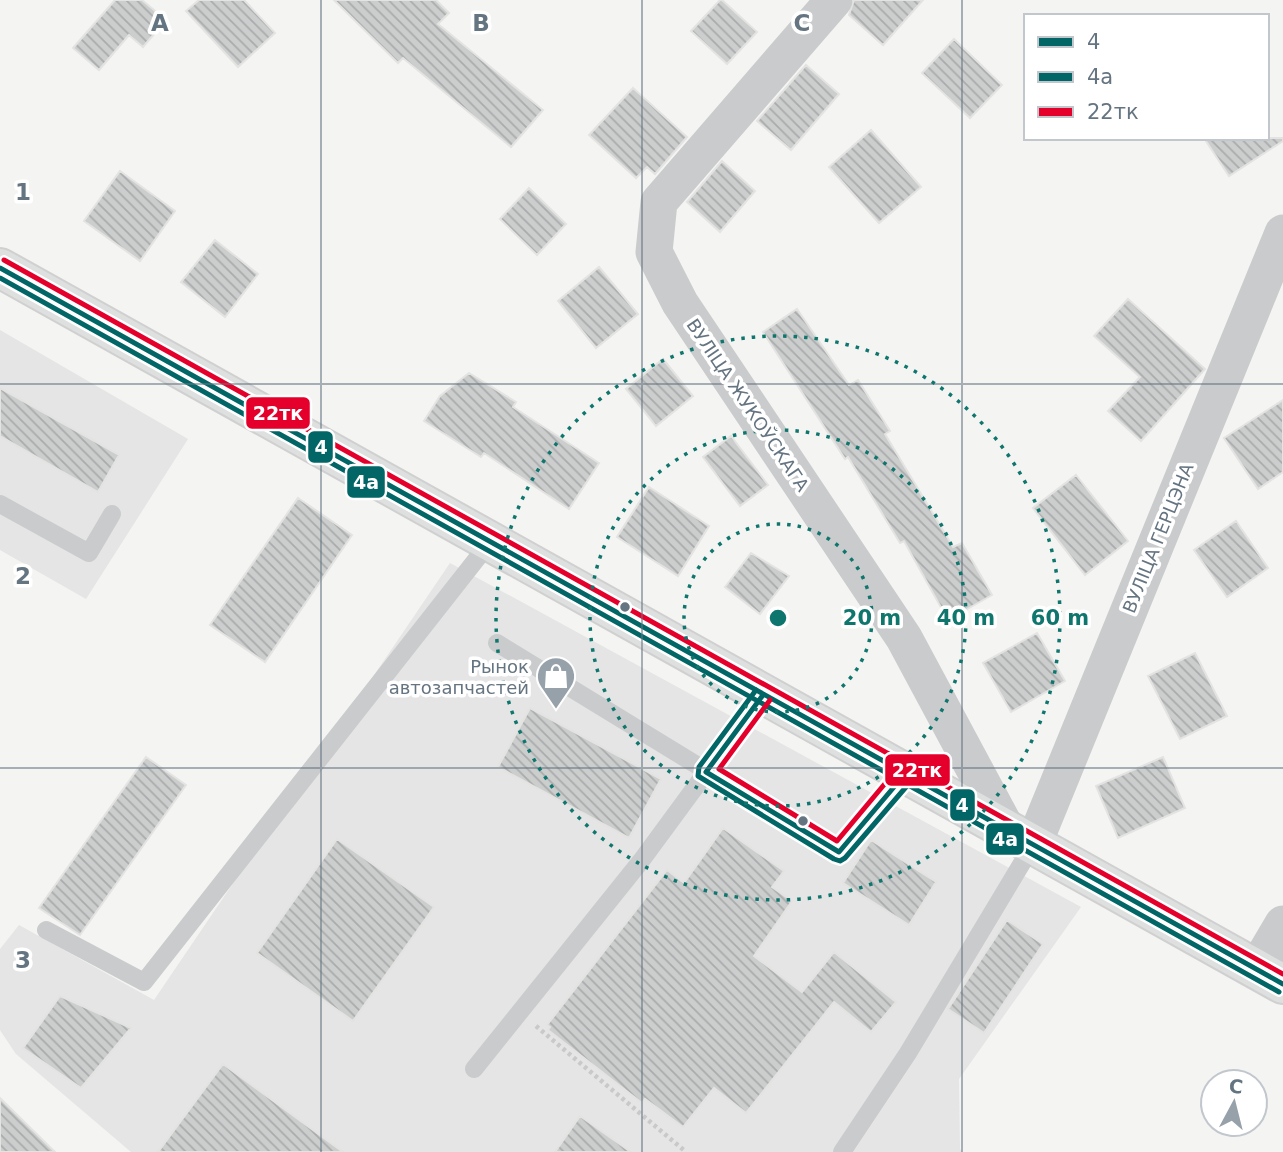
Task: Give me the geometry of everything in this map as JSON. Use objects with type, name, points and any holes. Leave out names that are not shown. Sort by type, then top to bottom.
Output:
[{"type":"main road","points":[[1,269],[1270,976]]},
{"type":"street","name":"ВУЛІЦА ЖУКОЎСКАГА","points":[[834,0],[659,202],[654,252],[680,303],[904,638],[1020,836]]},
{"type":"street","name":"ВУЛІЦА ГЕРЦЭНА","points":[[1020,836],[1283,233]]},
{"type":"street","points":[[1270,976],[1283,924]]},
{"type":"lane","points":[[0,504],[89,553],[113,514]]},
{"type":"lane","points":[[46,930],[144,982],[490,542]]},
{"type":"lane","points":[[497,643],[839,852],[905,774]]},
{"type":"lane","points":[[474,1069],[640,861],[763,695]]},
{"type":"lane","points":[[842,1152],[908,1053],[1020,836]]},
{"type":"path","points":[[521,1011],[539,1030],[686,1152]]},
{"type":"shaded area","points":[[0,330],[188,439],[86,599],[0,550]]},
{"type":"shaded area","points":[[450,563],[1081,907],[959,1079],[962,1152],[131,1152],[16,1054],[0,1030],[0,949],[19,925],[154,1000]]},
{"type":"building","points":[[115,0],[142,0],[166,20],[143,47],[129,35],[99,70],[73,48]]},
{"type":"building","points":[[199,0],[244,0],[275,33],[238,67],[186,11]]},
{"type":"building","points":[[334,0],[436,0],[449,13],[438,24],[543,110],[511,147],[403,58],[398,63]]},
{"type":"building","points":[[720,0],[757,32],[727,64],[691,31]]},
{"type":"building","points":[[854,0],[923,0],[883,45],[849,15]]},
{"type":"building","points":[[954,39],[1002,85],[970,118],[922,73]]},
{"type":"building","points":[[806,65],[839,94],[791,150],[757,121]]},
{"type":"building","points":[[633,88],[687,137],[655,174],[647,167],[636,178],[589,135]]},
{"type":"building","points":[[871,130],[921,187],[879,223],[829,167]]},
{"type":"building","points":[[1283,138],[1283,141],[1229,176],[1205,140]]},
{"type":"building","points":[[722,161],[755,191],[720,232],[687,202]]},
{"type":"building","points":[[120,171],[175,211],[140,261],[84,221]]},
{"type":"building","points":[[529,188],[566,224],[537,255],[500,219]]},
{"type":"building","points":[[215,240],[258,274],[225,317],[181,282]]},
{"type":"building","points":[[599,267],[638,314],[596,348],[558,301]]},
{"type":"building","points":[[1128,299],[1205,369],[1141,441],[1108,411],[1140,377],[1094,336]]},
{"type":"building","points":[[797,309],[849,385],[858,380],[890,431],[885,434],[953,547],[962,543],[992,595],[948,620],[904,541],[900,543],[848,457],[845,459],[763,332]]},
{"type":"building","points":[[663,359],[693,396],[656,426],[626,389]]},
{"type":"building","points":[[469,373],[516,402],[513,407],[599,463],[569,509],[484,453],[481,457],[424,421],[440,396]]},
{"type":"building","points":[[0,388],[119,455],[98,492],[0,436]]},
{"type":"building","points":[[1283,400],[1283,472],[1258,489],[1224,438]]},
{"type":"building","points":[[731,436],[768,485],[740,506],[703,457]]},
{"type":"building","points":[[1076,475],[1128,541],[1085,575],[1033,508]]},
{"type":"building","points":[[649,487],[709,526],[678,576],[617,537]]},
{"type":"building","points":[[298,498],[352,535],[265,662],[210,625]]},
{"type":"building","points":[[1236,521],[1268,568],[1227,597],[1194,550]]},
{"type":"building","points":[[751,553],[789,576],[760,614],[725,587]]},
{"type":"building","points":[[1037,633],[1065,681],[1011,712],[983,663]]},
{"type":"building","points":[[1195,653],[1227,716],[1180,739],[1148,676]]},
{"type":"building","points":[[530,708],[661,779],[629,838],[498,767]]},
{"type":"building","points":[[146,757],[186,785],[80,935],[39,908]]},
{"type":"building","points":[[1163,757],[1185,808],[1118,838],[1096,786]]},
{"type":"building","points":[[723,828],[784,871],[772,887],[792,901],[754,956],[802,992],[834,952],[896,1002],[871,1032],[834,1002],[746,1113],[714,1088],[683,1127],[645,1099],[642,1103],[548,1030],[550,1027],[547,1025],[667,870],[684,883]]},
{"type":"building","points":[[337,839],[434,907],[353,1021],[257,953]]},
{"type":"building","points":[[871,840],[936,882],[909,925],[843,883]]},
{"type":"building","points":[[1007,920],[1043,944],[984,1033],[948,1009]]},
{"type":"building","points":[[60,996],[131,1028],[81,1088],[23,1048]]},
{"type":"building","points":[[223,1064],[343,1152],[158,1152]]},
{"type":"building","points":[[0,1098],[55,1152],[0,1152]]},
{"type":"building","points":[[580,1116],[631,1152],[555,1152]]},
{"type":"transit line","name":"22тк","points":[[4,260],[1283,974]]},
{"type":"transit line","name":"4","points":[[0,268],[1283,984]]},
{"type":"transit line","name":"4а","points":[[0,278],[1279,992]]},
{"type":"transit line","name":"4а","points":[[756,690],[699,767],[698,776],[834,859],[840,861],[845,858],[912,780]]},
{"type":"transit line","name":"4","points":[[763,695],[706,772],[839,852],[905,774]]},
{"type":"transit line","name":"22тк","points":[[770,700],[719,769],[837,841],[898,768]]},
{"type":"place","name":"Рынок автозапчастей","points":[[556,710]]}]
